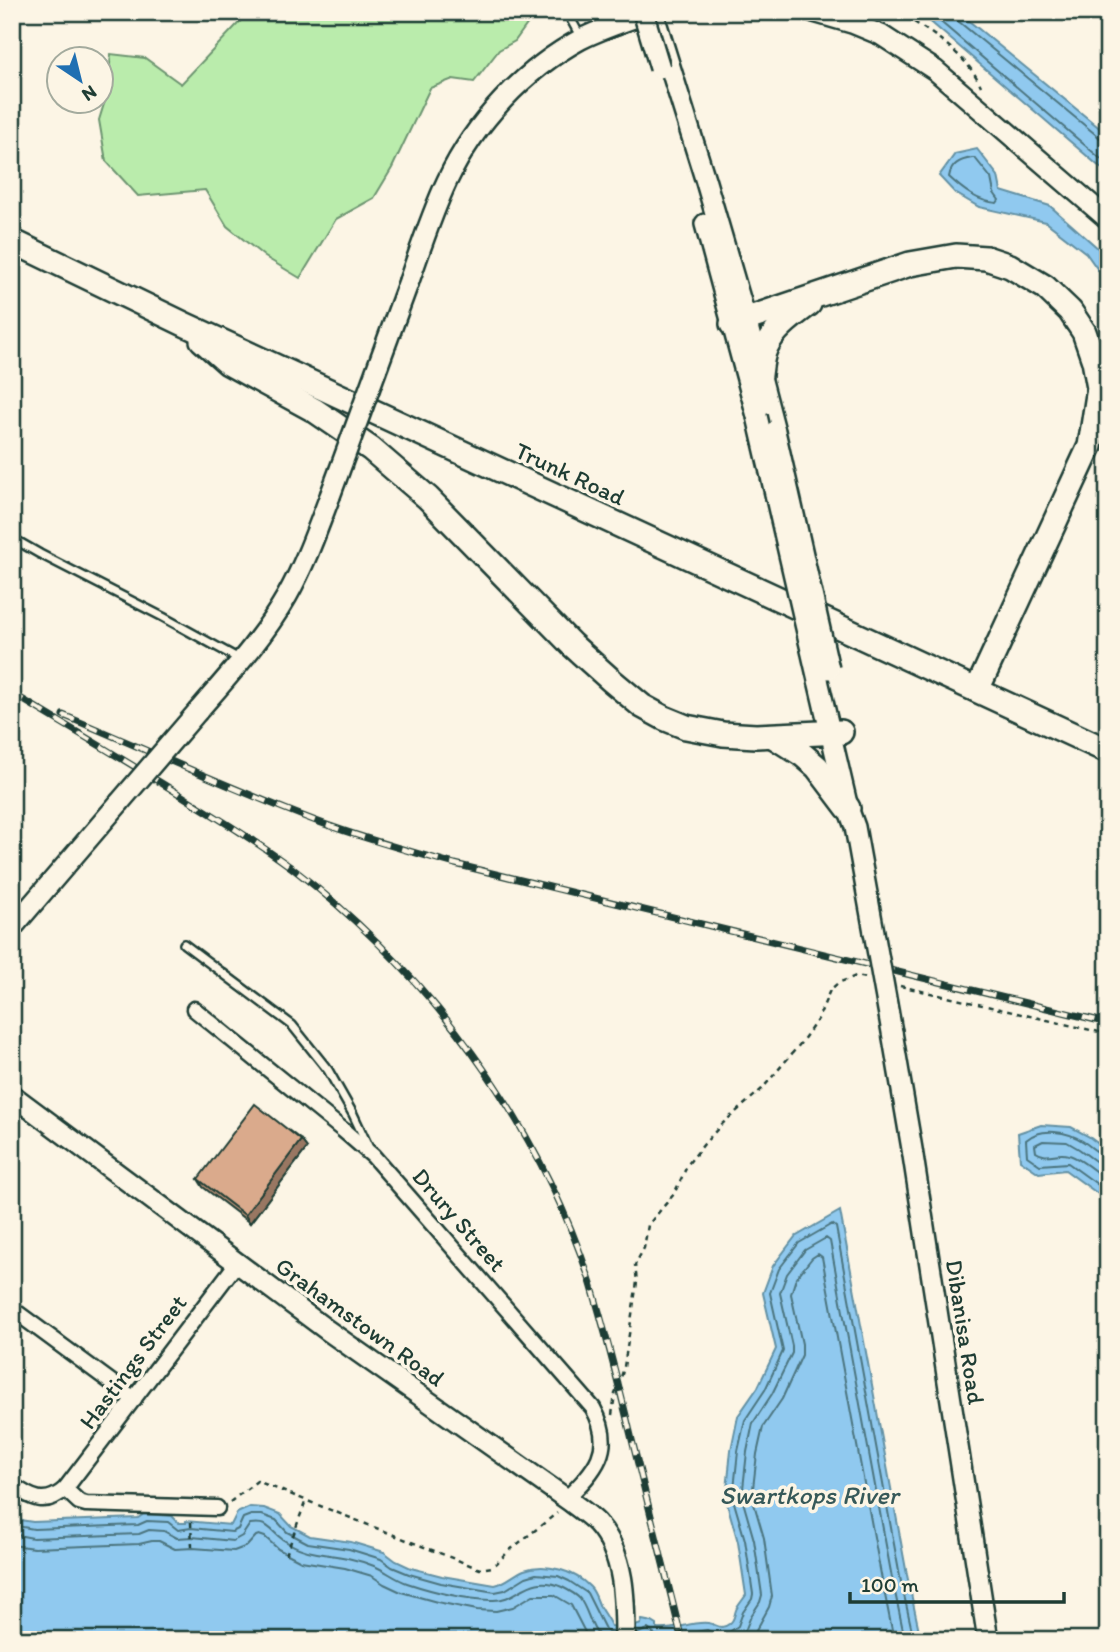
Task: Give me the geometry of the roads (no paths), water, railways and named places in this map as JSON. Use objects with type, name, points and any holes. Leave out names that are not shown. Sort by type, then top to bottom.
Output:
[{"type":"main road","points":[[643,12],[665,66]]},
{"type":"main road","points":[[12,928],[242,661],[288,594],[304,563],[330,496],[435,209],[467,145],[501,102],[544,64],[581,39],[652,12],[705,223],[760,375],[775,430],[824,679]]},
{"type":"main road","points":[[814,12],[881,35],[935,70],[1108,219]]},
{"type":"main road","name":"Trunk Road","points":[[12,242],[1108,751]]},
{"type":"main road","points":[[739,321],[910,264],[956,256],[986,258],[1010,266],[1045,287],[1070,311],[1084,331],[1099,388],[1090,446],[977,691]]},
{"type":"main road","points":[[760,375],[765,348],[772,338],[793,316],[826,292]]},
{"type":"main road","points":[[739,321],[757,416],[824,679]]},
{"type":"main road","points":[[184,324],[228,363],[324,416],[381,457],[428,498],[572,645],[642,706],[687,727],[723,734],[772,736],[835,733]]},
{"type":"main road","name":"Dibanisa Road","points":[[824,679],[874,932],[912,1149],[988,1640]]},
{"type":"main road","points":[[772,736],[817,767],[851,817]]},
{"type":"main road","name":"Grahamstown Road","points":[[12,1095],[327,1330],[569,1501],[596,1523],[611,1545],[620,1567],[625,1631]]},
{"type":"street","name":"Drury Street","points":[[194,1009],[373,1156],[593,1408],[600,1421],[604,1437],[603,1447],[591,1473],[569,1501]]},
{"type":"street","name":"Hastings Street","points":[[65,1489],[237,1263]]},
{"type":"street","points":[[12,1309],[134,1399]]},
{"type":"street","points":[[12,1485],[25,1494],[40,1499],[52,1498],[65,1489],[79,1502],[86,1504],[217,1508]]},
{"type":"lane","points":[[567,12],[581,39]]},
{"type":"lane","points":[[12,538],[242,661]]},
{"type":"lane","points":[[184,944],[292,1025],[328,1070],[373,1156]]},
{"type":"water","points":[[919,12],[958,12],[1108,135],[1108,174]]},
{"type":"water","points":[[977,149],[998,176],[1001,191],[1050,206],[1108,257],[1108,284],[1086,253],[1046,222],[979,207],[955,193],[939,176],[955,154]]},
{"type":"water","points":[[1041,1125],[1071,1127],[1108,1151],[1108,1201],[1065,1170],[1039,1173],[1020,1160],[1018,1133]]},
{"type":"water","name":"Swartkops River","points":[[840,1211],[921,1640],[12,1640],[12,1514],[20,1520],[33,1522],[138,1518],[144,1514],[172,1516],[179,1523],[186,1521],[231,1525],[237,1513],[250,1507],[264,1508],[280,1514],[291,1526],[310,1536],[351,1542],[384,1552],[411,1568],[442,1576],[495,1585],[533,1568],[568,1572],[590,1587],[611,1626],[633,1627],[641,1624],[642,1620],[657,1625],[657,1629],[695,1623],[726,1626],[732,1621],[746,1595],[738,1542],[726,1500],[731,1450],[738,1416],[758,1387],[776,1349],[763,1293],[773,1266],[795,1237]]},
{"type":"railway","points":[[12,693],[220,819],[292,868],[342,909],[389,954],[433,1002],[473,1054],[509,1108],[541,1164],[568,1223],[591,1284],[682,1640]]},
{"type":"railway","points":[[63,715],[284,809],[402,849],[1108,1023]]}]
